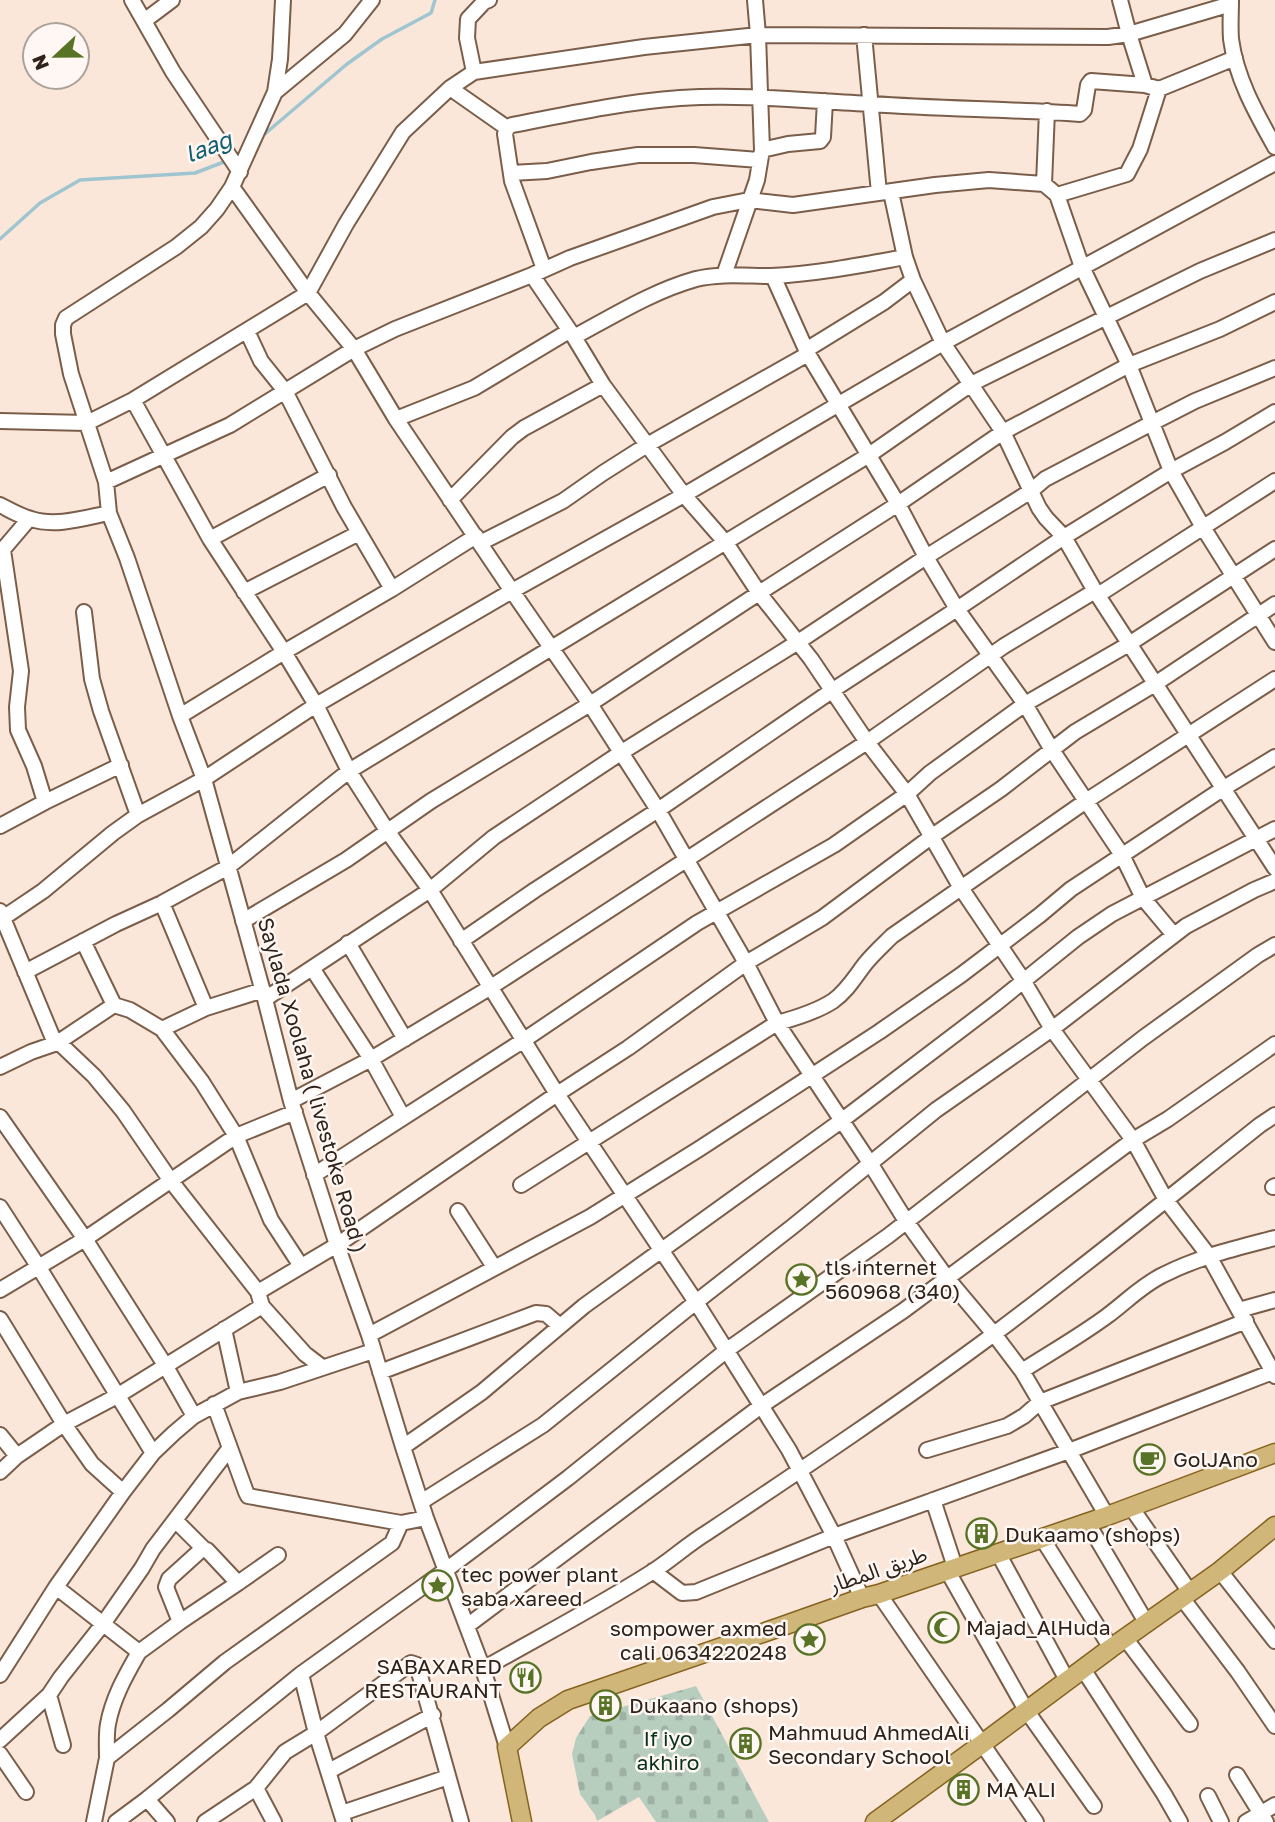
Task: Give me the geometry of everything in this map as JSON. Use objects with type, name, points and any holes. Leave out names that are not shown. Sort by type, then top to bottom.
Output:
[{"type":"main road","name":"طريق المطار","points":[[508,1747],[539,1718],[568,1700],[1107,1516],[1275,1453]]},
{"type":"main road","points":[[875,1822],[1275,1528]]},
{"type":"main road","points":[[508,1747],[522,1822]]},
{"type":"street","points":[[132,0],[173,72],[240,172]]},
{"type":"street","points":[[144,21],[172,0]]},
{"type":"street","points":[[275,92],[280,59],[283,0]]},
{"type":"street","points":[[275,92],[345,34],[372,0]]},
{"type":"street","points":[[474,72],[467,38],[468,19],[489,0]]},
{"type":"street","points":[[724,275],[757,180],[761,155],[755,0]]},
{"type":"street","points":[[1057,195],[1123,177],[1140,149],[1152,87],[1129,34],[1120,0]]},
{"type":"street","points":[[0,421],[87,423],[133,400],[308,293],[346,224],[403,132],[450,88],[474,72],[644,47],[758,35],[1108,37],[1129,34],[1231,2],[1231,37],[1235,58],[1253,107],[1275,147]]},
{"type":"street","points":[[864,35],[871,104],[885,192],[905,257],[943,343],[1003,432],[1039,508],[1064,537],[1155,684],[1275,868]]},
{"type":"street","points":[[653,1571],[682,1593],[696,1592],[834,1536],[1274,1373],[1209,1256],[1166,1200],[1133,1140],[1052,1029],[1023,980],[961,888],[907,794],[726,543],[684,495],[603,385],[538,272],[511,173],[505,134],[512,125],[635,103],[682,98],[759,97],[1080,114],[1084,110],[1087,85],[1091,82],[1152,87],[1235,58]]},
{"type":"street","points":[[450,88],[508,128]]},
{"type":"street","name":"Saylada Xoolaha ( livestoke Road )","points":[[275,92],[232,187],[201,227],[176,247],[66,318],[62,334],[71,374],[106,482],[109,513],[204,779],[314,1175],[369,1335],[426,1518],[467,1626],[508,1747]]},
{"type":"street","points":[[511,173],[547,171],[638,155],[761,155],[788,144],[820,141],[823,137],[825,101]]},
{"type":"street","points":[[1044,184],[1047,111]]},
{"type":"street","points":[[322,1367],[305,1354],[260,1299],[171,1181],[123,1111],[94,1076],[52,1036],[2,914],[43,891],[138,815],[204,779],[316,705],[684,495],[943,343],[1275,163]]},
{"type":"street","points":[[106,482],[230,425],[355,349],[395,329],[570,258],[713,207],[749,200],[793,205],[989,180],[1044,184],[1057,195],[1082,267],[1129,365],[1171,471],[1275,642]]},
{"type":"street","points":[[232,187],[308,293],[355,349],[396,419],[622,752],[746,963],[777,1023],[906,1221],[947,1278],[1022,1371],[1107,1516]]},
{"type":"street","points":[[25,972],[228,867],[349,771],[869,455],[971,384],[1200,271],[1275,240]]},
{"type":"street","points":[[396,419],[474,388],[572,334],[640,302],[698,279],[724,275],[773,276],[905,257]]},
{"type":"street","points":[[773,276],[807,352],[957,609],[1025,704],[1052,750],[1122,855],[1143,898],[1174,935]]},
{"type":"street","points":[[180,716],[284,652],[478,540],[563,501],[647,445],[807,352],[914,279]]},
{"type":"street","points":[[243,921],[346,860],[430,801],[590,704],[898,504],[1003,432],[1129,365],[1220,329],[1275,302]]},
{"type":"street","points":[[247,331],[261,361],[285,391],[344,507],[392,589]]},
{"type":"street","points":[[162,1029],[206,1008],[264,995],[312,968],[429,890],[494,837],[622,752],[1031,491],[1045,479],[1195,401],[1275,368]]},
{"type":"street","points":[[450,500],[512,437],[603,385]]},
{"type":"street","points":[[133,400],[210,539],[316,705],[349,771],[491,986],[557,1094],[727,1350],[800,1470],[834,1536],[870,1596],[982,1744],[1035,1822]]},
{"type":"street","points":[[461,941],[1064,537],[1171,471],[1275,412]]},
{"type":"street","points":[[210,539],[329,475]]},
{"type":"street","points":[[0,1290],[85,1238],[236,1136],[293,1106],[491,986],[867,741],[991,655],[1204,529],[1275,481]]},
{"type":"street","points":[[0,505],[29,519],[47,523],[109,513]]},
{"type":"street","points":[[29,519],[2,551],[21,671],[17,707],[18,730],[34,766],[44,802]]},
{"type":"street","points":[[244,592],[359,533]]},
{"type":"street","points":[[314,1175],[524,1040],[697,923],[834,845],[907,794],[930,773],[1025,704],[1129,643],[1275,549]]},
{"type":"street","points":[[0,1472],[16,1456],[64,1424],[117,1396],[224,1329],[301,1266],[337,1245],[628,1048],[746,963],[822,918],[1075,732],[1155,684],[1275,604]]},
{"type":"street","points":[[84,612],[92,679],[138,815]]},
{"type":"street","points":[[521,1185],[777,1023],[800,1017],[835,999],[892,936],[1086,802],[1275,679]]},
{"type":"street","points":[[369,1335],[590,1217],[699,1149],[951,982],[1041,915],[1071,889],[1275,757]]},
{"type":"street","points":[[0,826],[121,765]]},
{"type":"street","points":[[403,1447],[482,1392],[584,1306],[841,1121],[1078,937],[1143,898],[1275,829]]},
{"type":"street","points":[[421,1502],[543,1425],[936,1111],[1052,1029],[1174,935],[1197,920],[1275,881]]},
{"type":"street","points":[[162,903],[206,1008]]},
{"type":"street","points":[[83,941],[114,1005],[130,1010],[162,1029],[202,1082],[236,1136],[271,1220],[301,1266]]},
{"type":"street","points":[[348,943],[405,1039]]},
{"type":"street","points":[[116,1822],[301,1674],[568,1478],[727,1350],[888,1236],[1154,1030],[1275,945]]},
{"type":"street","points":[[312,968],[371,1059],[403,1117]]},
{"type":"street","points":[[0,1067],[57,1042],[114,1005]]},
{"type":"street","points":[[467,1626],[761,1406],[892,1318],[1133,1140],[1168,1119],[1275,1044]]},
{"type":"street","points":[[482,1669],[653,1571],[800,1470],[994,1334],[1275,1115]]},
{"type":"street","points":[[0,1117],[85,1238],[194,1416]]},
{"type":"street","points":[[0,1207],[153,1453]]},
{"type":"street","points":[[458,1211],[494,1267]]},
{"type":"street","points":[[1022,1371],[1087,1330],[1151,1281],[1166,1273],[1209,1256],[1275,1238]]},
{"type":"street","points":[[927,1450],[1007,1426],[1040,1402],[1275,1300]]},
{"type":"street","points":[[380,1372],[536,1313],[546,1314],[560,1326]]},
{"type":"street","points":[[0,1319],[64,1424],[92,1464],[123,1492]]},
{"type":"street","points":[[224,1329],[238,1392]]},
{"type":"street","points":[[0,1675],[56,1587],[123,1492],[153,1453],[194,1416],[238,1392],[281,1382],[373,1351]]},
{"type":"street","points":[[214,1404],[248,1496],[401,1523],[426,1518]]},
{"type":"street","points":[[0,1435],[16,1456]]},
{"type":"street","points":[[0,1740],[49,1695],[103,1624],[153,1549],[229,1449]]},
{"type":"street","points":[[933,1500],[951,1569],[1027,1710],[1094,1806]]},
{"type":"street","points":[[1131,1507],[1186,1595],[1275,1726]]},
{"type":"street","points":[[175,1520],[237,1583]]},
{"type":"street","points":[[1087,1522],[1146,1622]]},
{"type":"street","points":[[107,1758],[225,1662],[392,1542],[401,1523]]},
{"type":"street","points":[[1042,1538],[1118,1643],[1189,1724]]},
{"type":"street","points":[[180,1622],[166,1587],[167,1583],[204,1549]]},
{"type":"street","points":[[998,1553],[1067,1680]]},
{"type":"street","points":[[94,1822],[107,1758],[112,1706],[139,1652],[278,1555]]},
{"type":"street","points":[[1220,1571],[1275,1641]]},
{"type":"street","points":[[56,1587],[139,1652]]},
{"type":"street","points":[[205,1822],[256,1788],[285,1752],[316,1733],[411,1663],[417,1665],[433,1715],[461,1822]]},
{"type":"street","points":[[1083,1669],[1180,1822]]},
{"type":"street","points":[[301,1674],[316,1733],[343,1818],[448,1777]]},
{"type":"street","points":[[49,1695],[63,1745]]},
{"type":"street","points":[[329,1771],[433,1715]]},
{"type":"street","points":[[0,1754],[26,1792]]},
{"type":"street","points":[[1237,1775],[1263,1818]]},
{"type":"street","points":[[256,1788],[274,1822]]},
{"type":"street","points":[[1208,1796],[1221,1822]]},
{"type":"street","points":[[147,1799],[167,1822]]},
{"type":"street","points":[[1246,1822],[1263,1818],[1275,1805]]},
{"type":"green space","name":"If iyo akhiro","points":[[696,1686],[769,1822],[656,1822],[639,1797],[597,1821],[580,1794],[572,1754],[576,1738],[590,1716]]},
{"type":"waterway","name":"laag","points":[[260,138],[347,64],[382,39],[431,13],[435,0]]},
{"type":"waterway","name":"laag","points":[[0,239],[40,203],[80,180],[195,173],[229,160]]},
{"type":"place","name":"tls internet 560968 (340)","points":[[802,1279]]},
{"type":"place","name":"GolJAno","points":[[1150,1459]]},
{"type":"place","name":"Dukaamo (shops)","points":[[982,1534]]},
{"type":"place","name":"tec power plant saba xareed","points":[[438,1586]]},
{"type":"place","name":"Majad_AlHuda","points":[[943,1627]]},
{"type":"place","name":"sompower axmed cali 0634220248","points":[[810,1640]]},
{"type":"place","name":"SABAXARED RESTAURANT","points":[[525,1678]]},
{"type":"place","name":"Dukaano (shops)","points":[[606,1705]]},
{"type":"place","name":"Mahmuud AhmedAli Secondary School","points":[[745,1744]]},
{"type":"place","name":"MA ALI","points":[[963,1789]]}]
